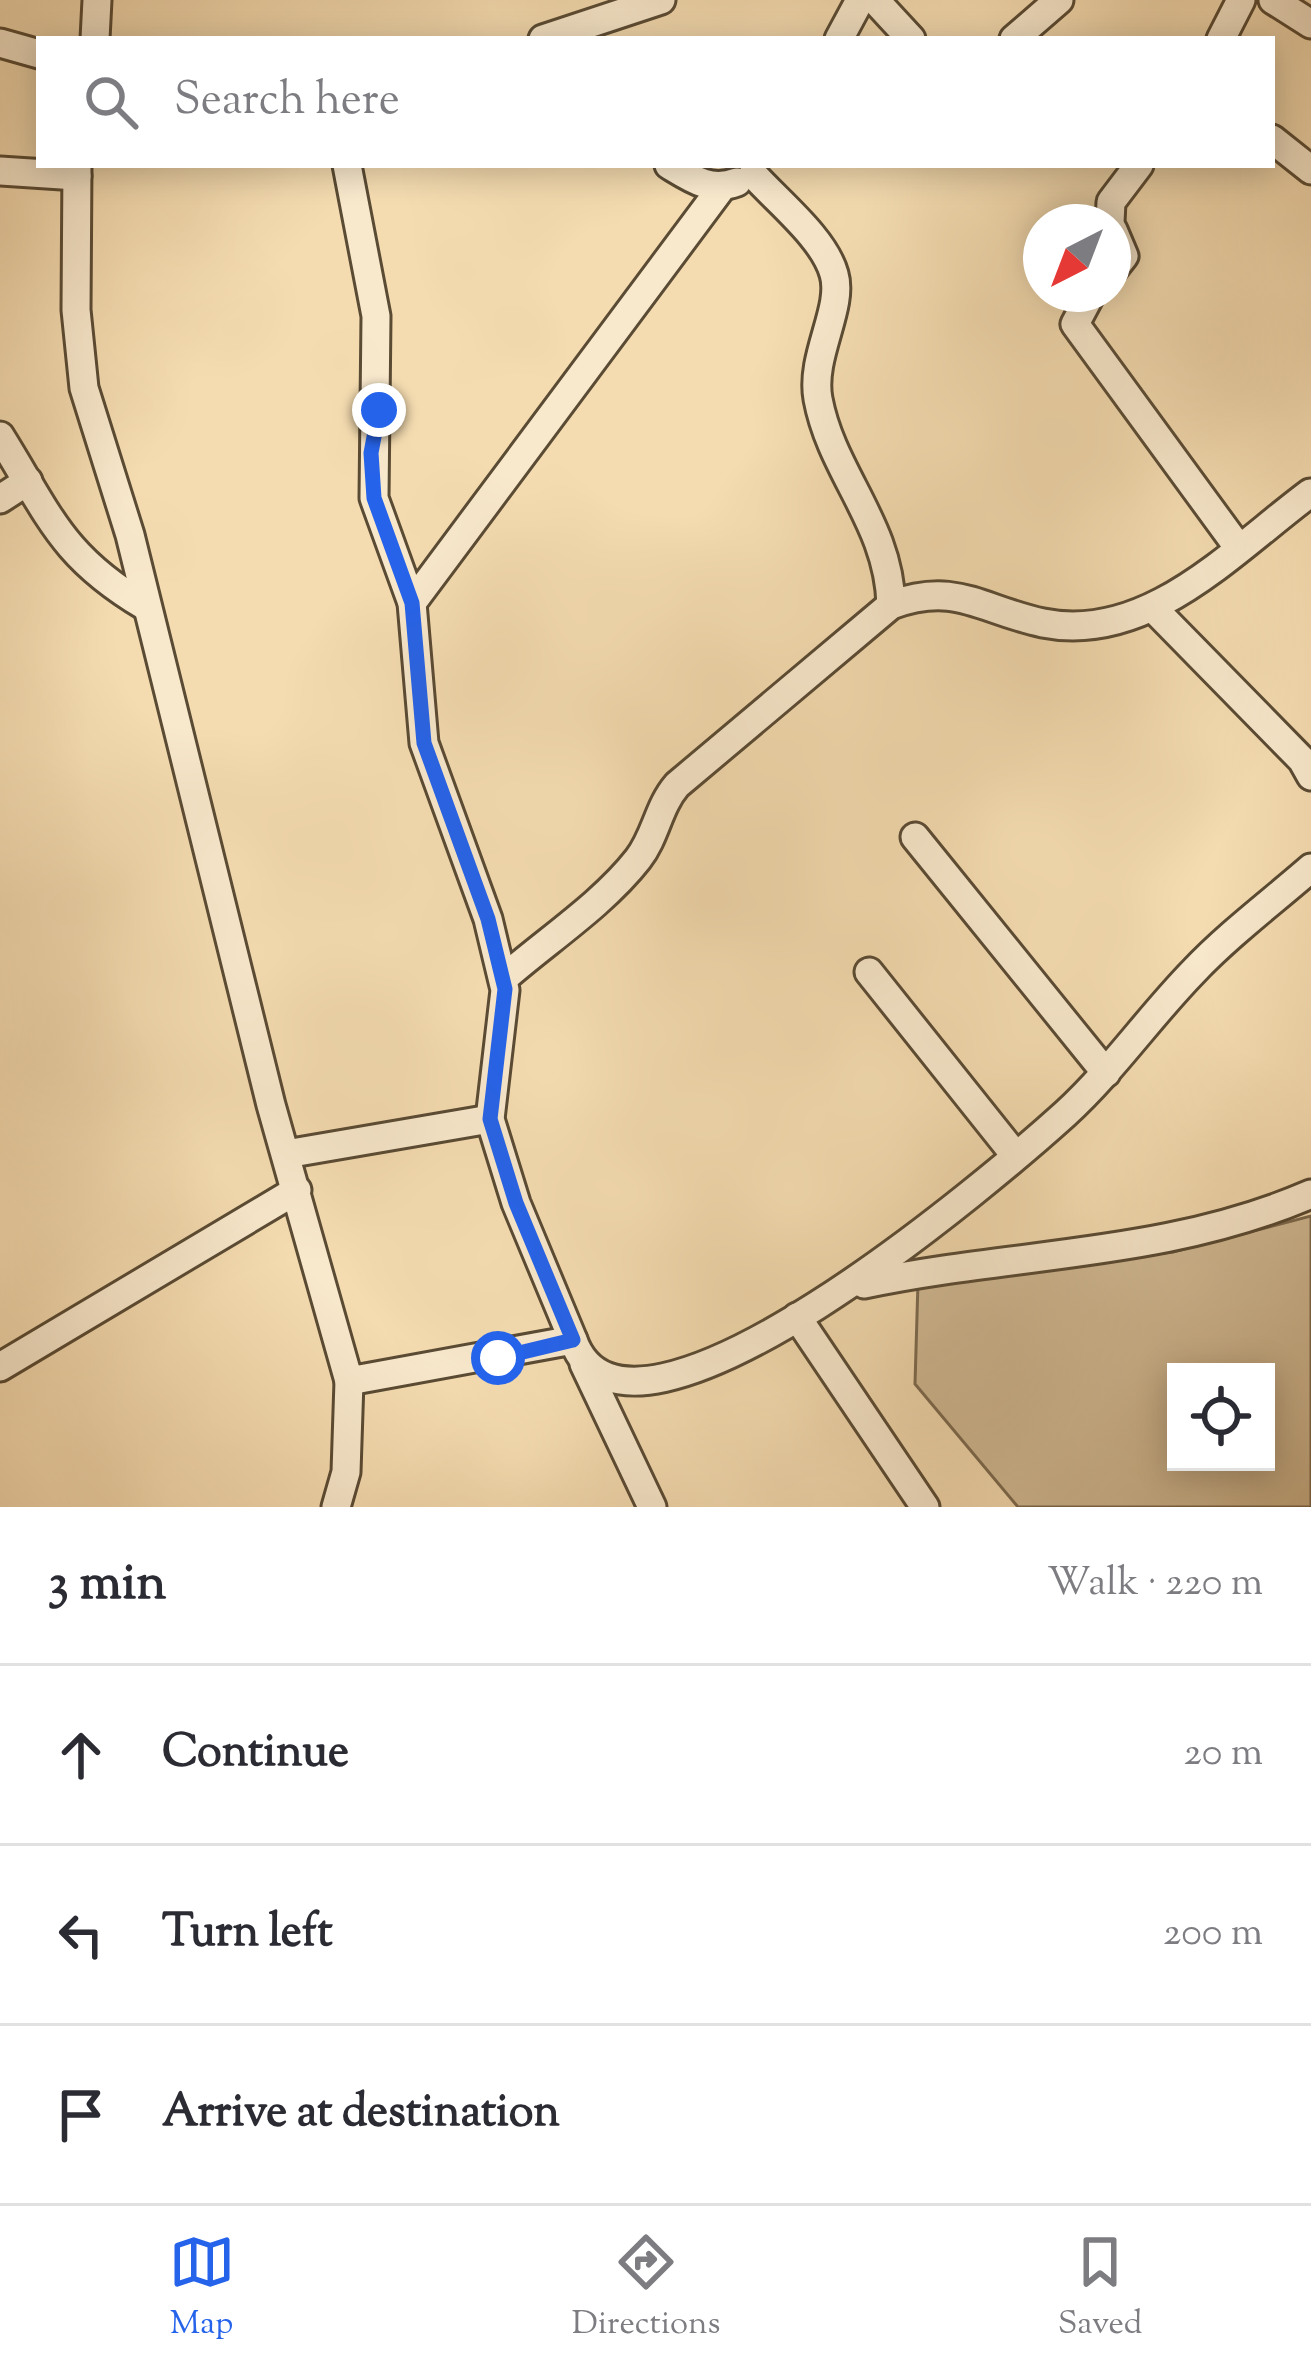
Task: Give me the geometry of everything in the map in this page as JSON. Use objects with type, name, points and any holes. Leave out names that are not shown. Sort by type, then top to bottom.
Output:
[{"type":"street","points":[[95,36],[97,0]]},
{"type":"street","points":[[551,36],[622,8],[662,0]]},
{"type":"street","points":[[841,36],[860,0]]},
{"type":"street","points":[[874,0],[908,36]]},
{"type":"street","points":[[1017,36],[1059,0]]},
{"type":"street","points":[[1223,36],[1241,0]]},
{"type":"street","points":[[1273,0],[1311,24]]},
{"type":"street","points":[[0,43],[36,53]]},
{"type":"street","points":[[1275,141],[1311,170]]},
{"type":"street","points":[[348,168],[376,316],[374,498],[412,603],[424,743],[488,919],[503,980],[490,1119],[516,1203],[652,1507]]},
{"type":"street","points":[[674,168],[701,184],[722,188]]},
{"type":"street","points":[[1111,204],[1137,168]]},
{"type":"street","points":[[0,172],[77,170],[76,310],[84,388],[130,536],[286,1154],[349,1381],[346,1472],[336,1507]]},
{"type":"street","points":[[412,603],[722,188],[760,170],[835,275],[815,367],[818,403],[890,566],[890,605]]},
{"type":"street","points":[[1081,312],[1075,324],[1238,547]]},
{"type":"street","points":[[0,436],[56,532],[97,577],[145,606]]},
{"type":"street","points":[[0,499],[28,482]]},
{"type":"street","points":[[503,980],[625,875],[642,854],[663,802],[677,784],[890,605],[920,594],[946,593],[1040,622],[1084,628],[1154,609],[1310,493]]},
{"type":"street","points":[[1154,609],[1302,760],[1311,776]]},
{"type":"street","points":[[915,837],[1106,1073]]},
{"type":"street","points":[[349,1381],[579,1352],[616,1380],[669,1381],[797,1317],[851,1286],[1015,1155],[1106,1073],[1194,970],[1311,868]]},
{"type":"street","points":[[869,972],[1015,1155]]},
{"type":"street","points":[[286,1154],[490,1119]]},
{"type":"street","points":[[0,1367],[297,1190]]},
{"type":"street","points":[[851,1286],[928,1270],[1098,1254],[1191,1234],[1311,1194]]},
{"type":"street","points":[[797,1317],[926,1507]]},
{"type":"shaded area","points":[[1311,1216],[1311,1507],[1018,1507],[915,1384],[918,1282],[1173,1252]]},
{"type":"route","points":[[379,410],[371,453],[374,498],[412,603],[424,743],[488,919],[505,989],[490,1119],[516,1203],[573,1340],[498,1358]]}]
